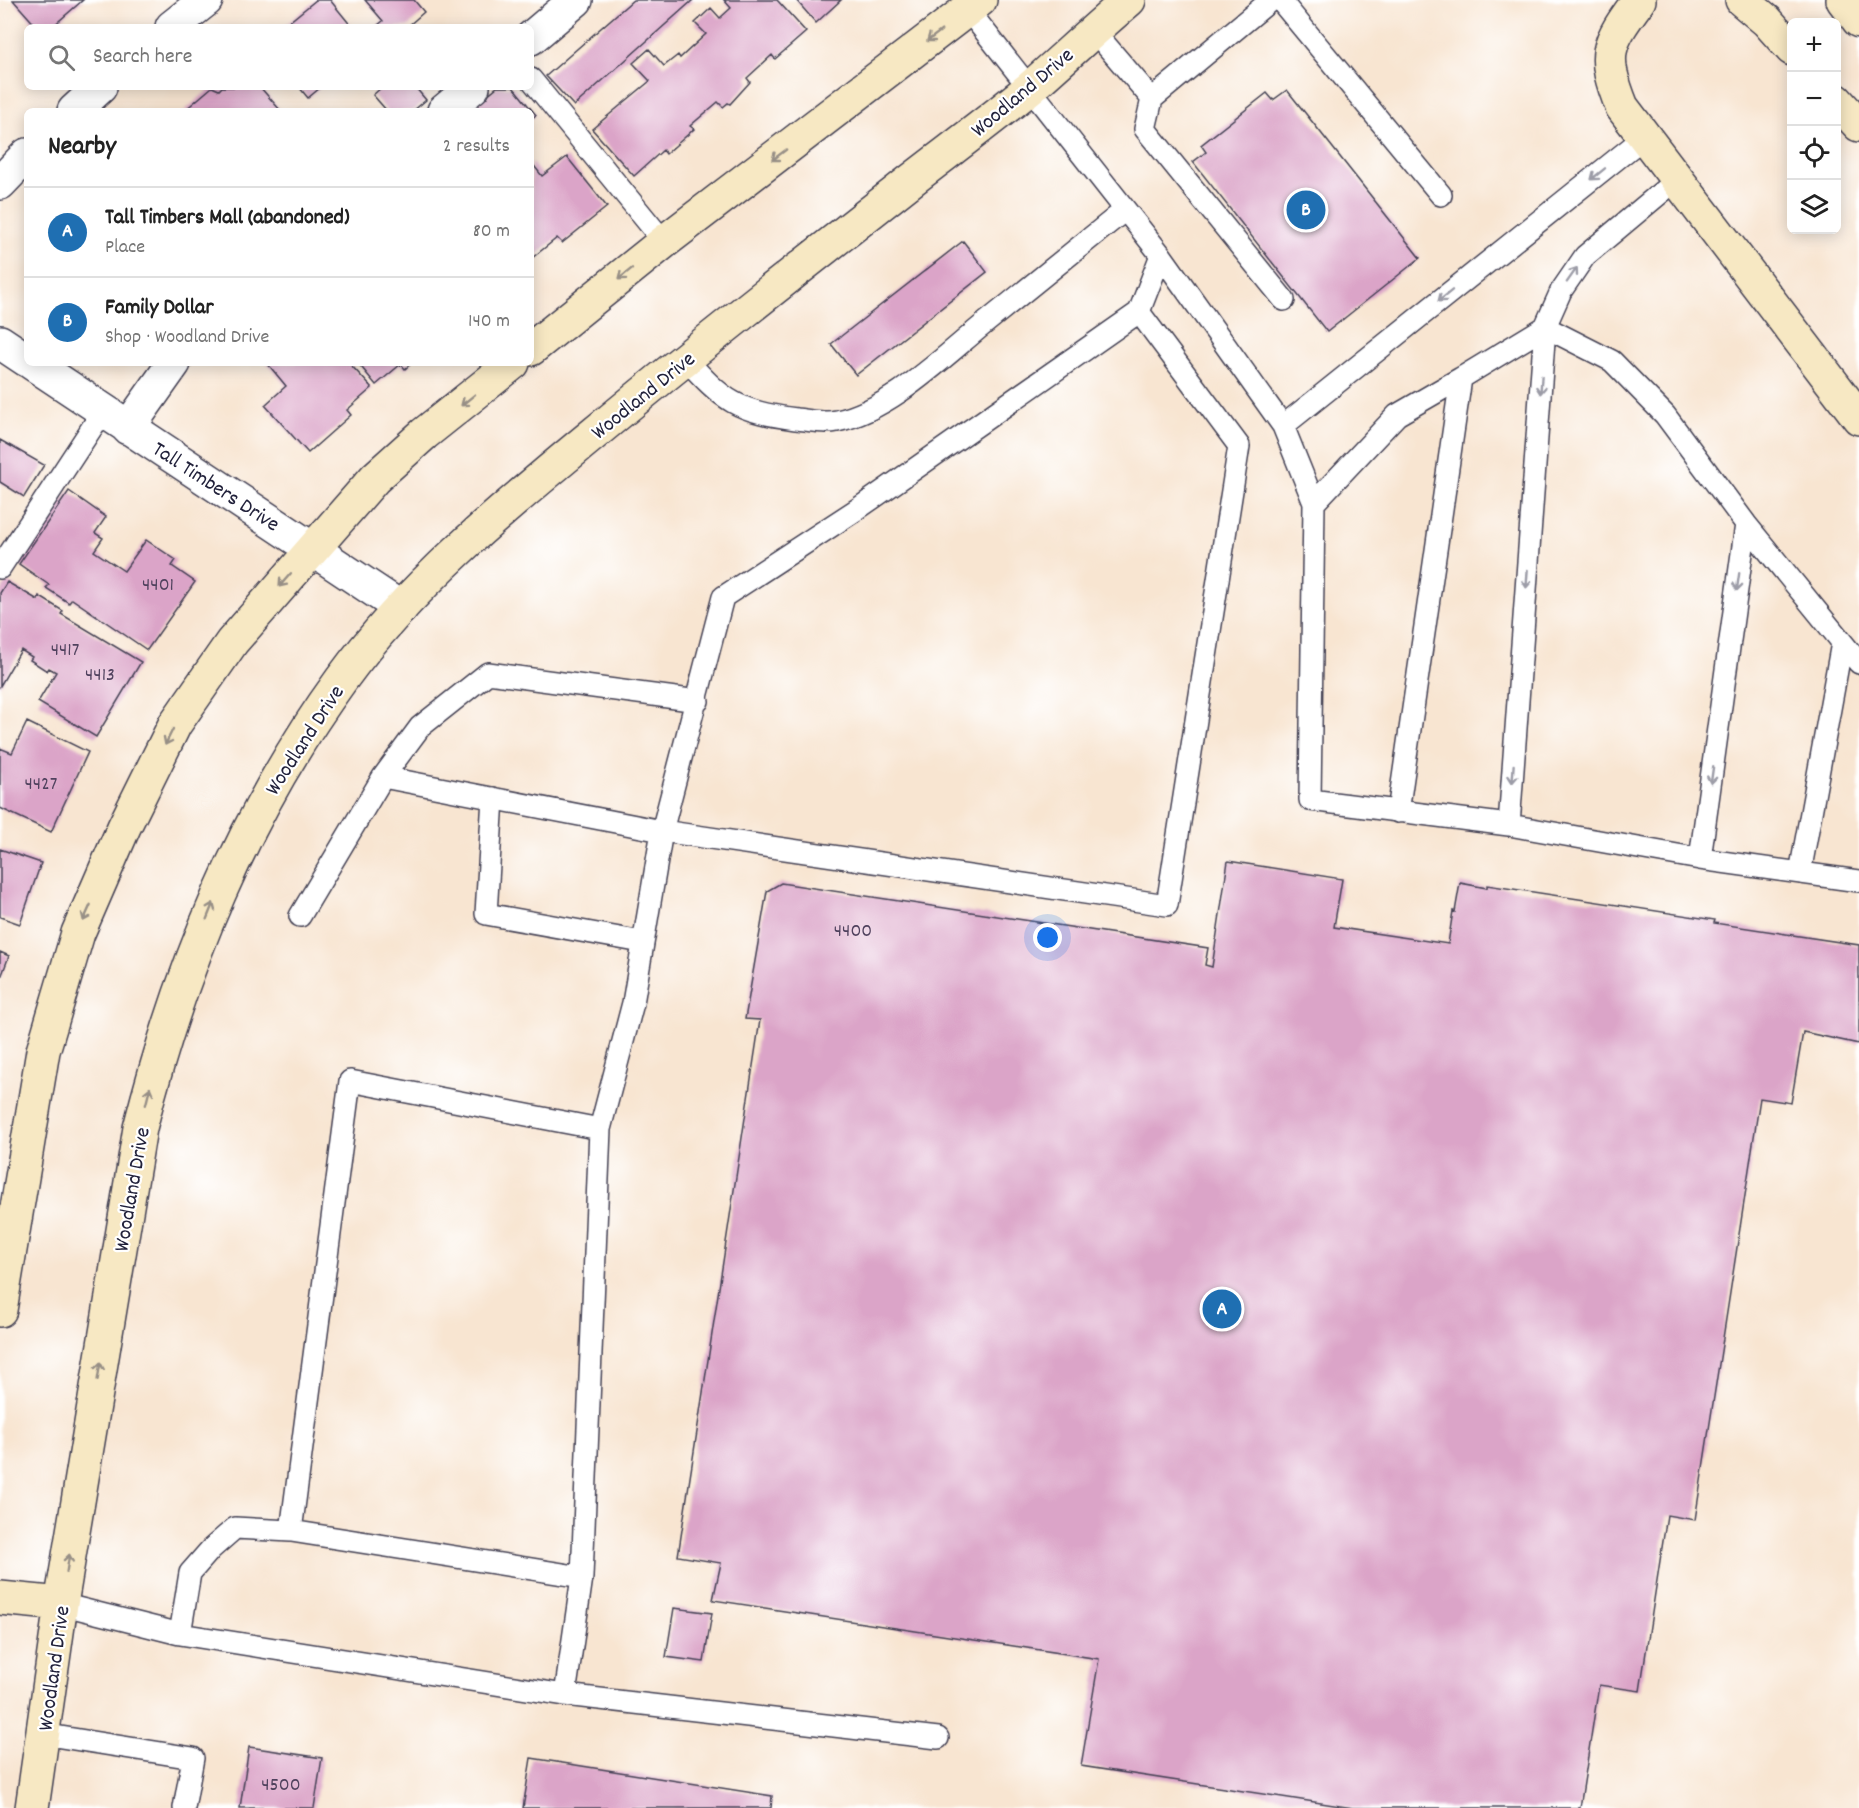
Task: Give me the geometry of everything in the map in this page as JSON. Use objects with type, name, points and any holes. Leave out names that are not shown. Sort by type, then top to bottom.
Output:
[{"type":"street","points":[[176,24],[206,0]]},
{"type":"street","points":[[534,35],[576,0]]},
{"type":"street","name":"Woodland Drive","points":[[32,1808],[61,1604],[140,1128],[159,1054],[182,981],[213,904],[249,826],[292,752],[343,677],[401,608],[507,505],[685,358],[1029,88],[1129,0]]},
{"type":"street","points":[[1639,0],[1618,28],[1609,54],[1609,75],[1622,107],[1643,138],[1859,418]]},
{"type":"street","points":[[1742,0],[1767,21],[1787,44]]},
{"type":"street","points":[[1843,0],[1859,21]]},
{"type":"street","points":[[534,347],[664,242],[974,5]]},
{"type":"street","points":[[77,108],[97,90]]},
{"type":"street","points":[[448,108],[469,90]]},
{"type":"street","points":[[1841,105],[1859,125]]},
{"type":"street","points":[[0,183],[24,158]]},
{"type":"street","points":[[0,342],[24,358]]},
{"type":"street","name":"Tall Timbers Drive","points":[[36,366],[313,547],[401,608]]},
{"type":"street","points":[[116,419],[171,366]]},
{"type":"street","points":[[0,1310],[43,1052],[78,933],[124,827],[175,724],[232,642],[375,478],[424,434],[509,366]]},
{"type":"street","points":[[0,1598],[61,1604]]},
{"type":"lane","points":[[1271,0],[1152,99],[1145,129],[1284,300]]},
{"type":"lane","points":[[1280,0],[1441,195]]},
{"type":"lane","points":[[974,5],[1029,88],[1161,255],[1283,426],[1314,503],[1310,800],[1509,825],[1700,859],[1859,881]]},
{"type":"lane","points":[[1094,30],[1152,99]]},
{"type":"lane","points":[[534,83],[664,242]]},
{"type":"lane","points":[[1283,426],[1643,138]]},
{"type":"lane","points":[[1509,825],[1545,327],[1561,291],[1585,256],[1676,180]]},
{"type":"lane","points":[[685,358],[713,390],[731,403],[755,412],[835,422],[870,410],[928,369],[1125,210]]},
{"type":"lane","points":[[565,1695],[582,1577],[600,1129],[633,1003],[662,831],[698,701],[723,597],[856,510],[1139,312],[1161,255]]},
{"type":"lane","points":[[382,777],[662,831],[1167,905],[1239,446],[1139,312]]},
{"type":"lane","points":[[1314,503],[1396,416],[1545,327]]},
{"type":"lane","points":[[1545,327],[1612,362],[1665,415],[1746,524],[1859,663]]},
{"type":"lane","points":[[1398,812],[1461,378]]},
{"type":"lane","points":[[0,568],[116,419]]},
{"type":"lane","points":[[1700,859],[1746,524]]},
{"type":"lane","points":[[1800,873],[1842,643]]},
{"type":"lane","points":[[300,916],[382,777],[420,727],[488,673],[698,701]]},
{"type":"lane","points":[[493,798],[486,914],[642,942]]},
{"type":"lane","points":[[291,1531],[350,1081],[600,1129]]},
{"type":"lane","points":[[180,1634],[190,1573],[211,1549],[235,1528],[291,1531],[582,1577]]},
{"type":"lane","points":[[61,1604],[180,1634],[565,1695],[938,1738]]},
{"type":"lane","points":[[42,1734],[193,1758],[184,1808]]},
{"type":"building","points":[[13,0],[83,0],[55,24],[34,24]]},
{"type":"building","points":[[316,0],[330,0],[350,24],[287,24]]},
{"type":"building","points":[[365,0],[414,0],[424,12],[410,24],[379,24],[383,21]]},
{"type":"building","points":[[633,0],[693,0],[574,106],[546,76]]},
{"type":"building","points":[[724,0],[777,0],[806,32],[775,59],[772,55],[747,78],[750,82],[730,104],[723,107],[718,102],[690,126],[694,129],[666,154],[663,150],[634,176],[592,129],[650,81],[633,63],[649,49],[664,66],[678,55],[680,58],[706,34],[695,23],[711,8],[720,18],[731,8]]},
{"type":"building","points":[[796,0],[841,0],[816,23]]},
{"type":"building","points":[[208,90],[263,90],[278,108],[188,108]]},
{"type":"building","points":[[301,90],[317,90],[308,98]]},
{"type":"building","points":[[379,90],[418,90],[426,100],[417,108],[384,108],[373,95]]},
{"type":"building","points":[[493,90],[515,90],[530,108],[472,108]]},
{"type":"building","points":[[1287,90],[1420,258],[1327,332],[1193,162],[1206,152],[1201,145],[1267,93],[1273,100]]},
{"type":"building","points":[[567,157],[607,207],[562,243],[557,238],[534,256],[534,166],[542,176]]},
{"type":"building","points":[[963,241],[987,272],[856,375],[831,344]]},
{"type":"building","points":[[269,366],[352,366],[372,388],[347,410],[351,415],[308,453],[265,405],[286,386]]},
{"type":"building","points":[[360,366],[399,366],[376,385]]},
{"type":"building","points":[[0,440],[44,465],[24,497],[0,482]]},
{"type":"building","points":[[69,491],[106,517],[95,533],[103,538],[94,551],[124,571],[146,540],[176,560],[172,566],[195,582],[147,650],[72,599],[69,603],[46,588],[49,585],[19,564]]},
{"type":"building","points":[[7,582],[38,600],[39,596],[63,611],[61,614],[141,662],[96,737],[38,702],[56,672],[49,668],[47,671],[30,660],[32,657],[21,650],[0,686],[0,593]]},
{"type":"building","points":[[27,722],[88,752],[51,832],[0,808],[0,748],[12,753]]},
{"type":"building","points":[[0,849],[41,863],[20,924],[0,917]]},
{"type":"building","points":[[1228,861],[1342,879],[1334,927],[1448,944],[1460,883],[1487,888],[1487,885],[1715,920],[1714,923],[1859,945],[1859,1044],[1803,1032],[1791,1103],[1760,1098],[1695,1520],[1667,1515],[1640,1691],[1599,1685],[1580,1808],[1353,1808],[1081,1766],[1099,1659],[713,1600],[721,1563],[678,1556],[760,1020],[745,1019],[767,891],[781,883],[1208,948],[1205,965],[1212,967]]},
{"type":"building","points":[[0,952],[9,956],[0,980]]},
{"type":"building","points":[[674,1608],[712,1613],[704,1662],[666,1657]]},
{"type":"building","points":[[249,1747],[322,1758],[314,1808],[240,1808]]},
{"type":"building","points":[[531,1758],[772,1796],[771,1808],[523,1808]]},
{"type":"place","name":"Family Dollar","points":[[1306,210]]},
{"type":"place","name":"Tall Timbers Mall (abandoned)","points":[[1222,1309]]}]
